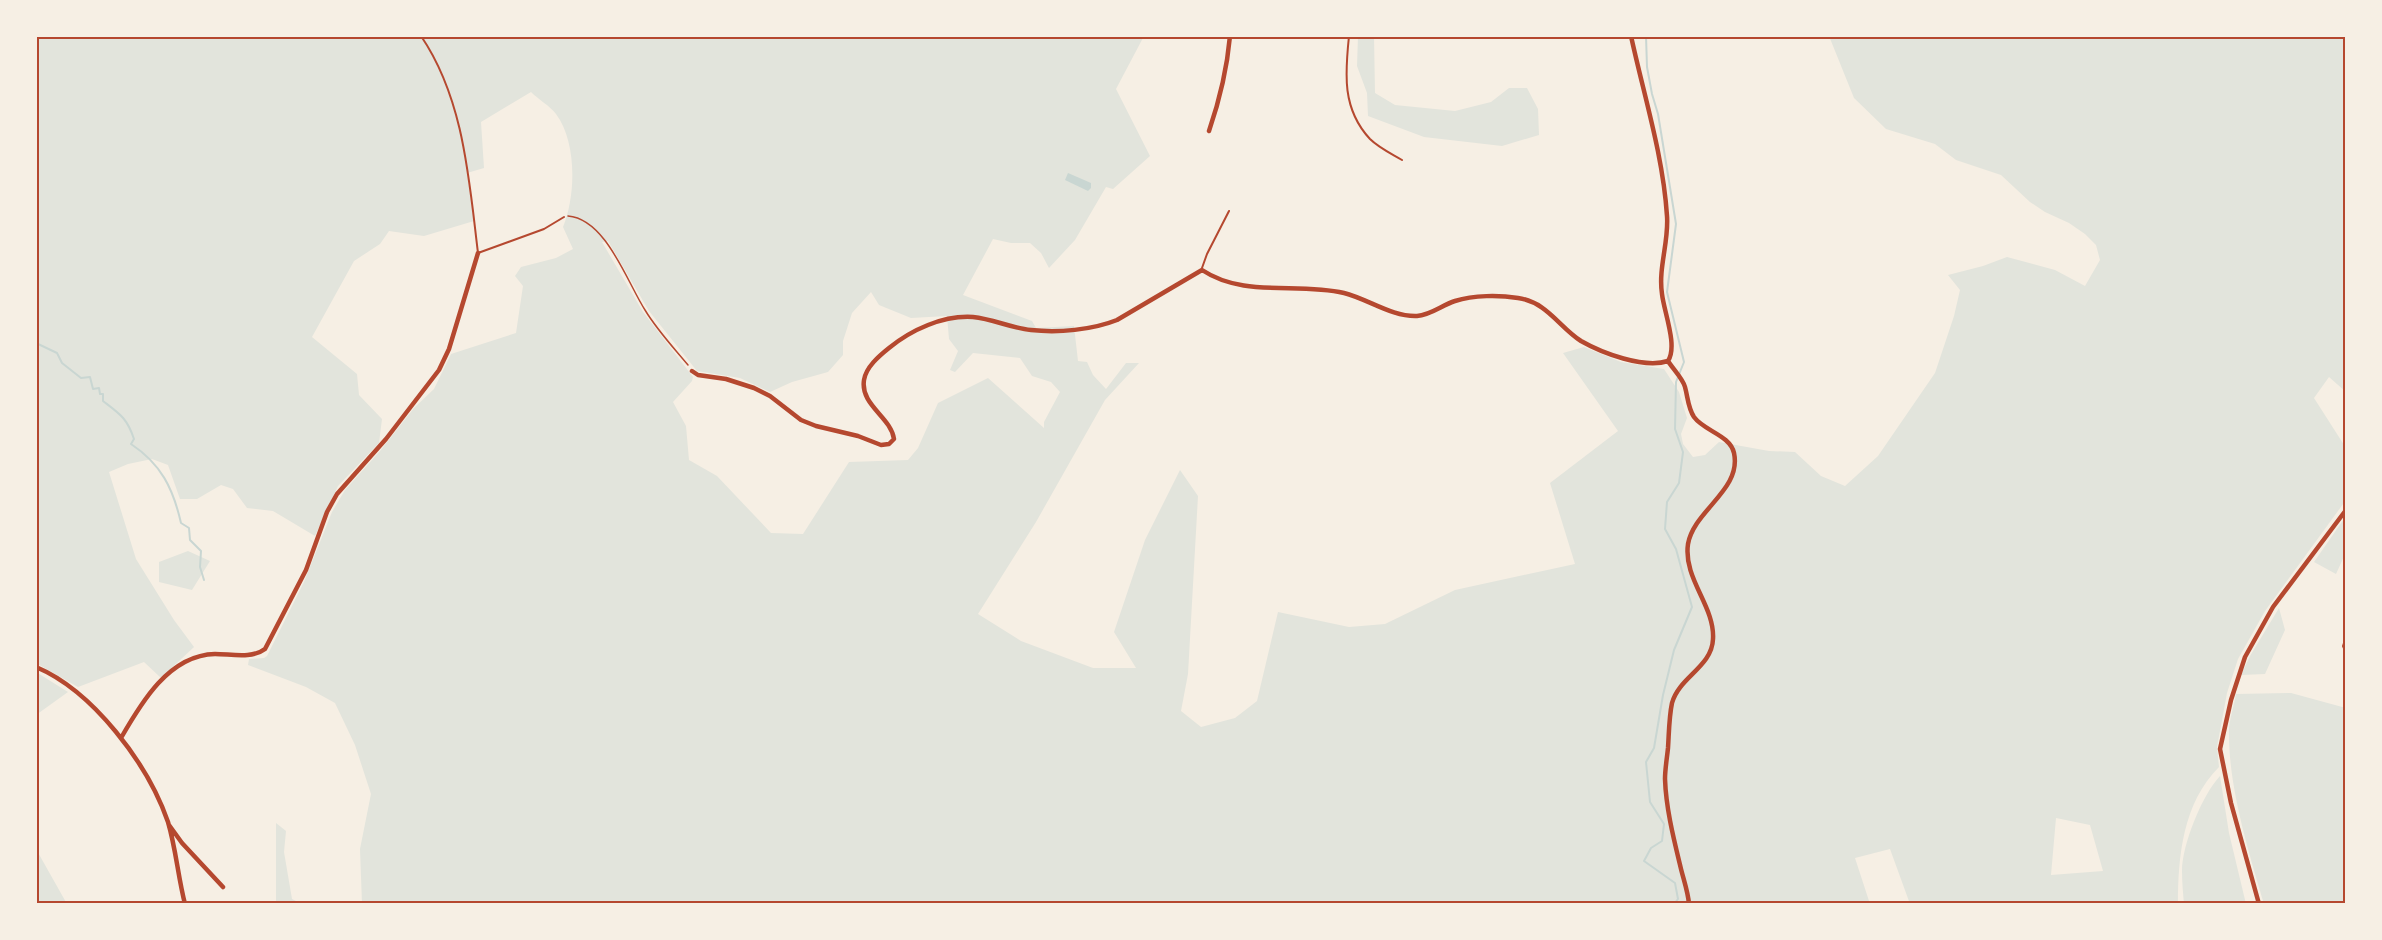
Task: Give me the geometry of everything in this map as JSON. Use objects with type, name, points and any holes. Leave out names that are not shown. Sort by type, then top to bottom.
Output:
[{"type":"street","points":[[1209,131],[1220,101],[1227,68],[1230,36]]},
{"type":"street","points":[[692,371],[698,375],[726,379],[754,388],[770,396],[801,420],[858,436],[881,446],[889,444],[894,439],[893,430],[869,402],[865,393],[864,380],[869,368],[881,355],[915,330],[930,324],[972,317],[1031,330],[1062,330],[1104,325],[1117,320],[1202,270],[1210,276],[1238,285],[1341,292],[1402,315],[1419,316],[1455,301],[1478,297],[1521,298],[1538,305],[1581,340],[1625,359],[1659,364],[1668,361],[1672,354],[1661,292],[1667,219],[1665,195],[1650,111],[1631,36]]},
{"type":"street","points":[[121,738],[142,702],[158,684],[185,662],[212,654],[253,654],[266,649],[297,588],[327,512],[337,494],[386,439],[439,370],[450,349],[478,253]]},
{"type":"street","points":[[1668,361],[1685,385],[1688,405],[1695,418],[1705,428],[1727,441],[1734,453],[1734,468],[1730,479],[1696,522],[1690,534],[1688,547],[1693,581],[1713,629],[1713,642],[1709,654],[1701,665],[1678,690],[1673,701],[1669,727],[1665,776],[1666,795],[1689,904]]},
{"type":"street","points":[[2259,904],[2231,803],[2220,749],[2231,700],[2245,657],[2273,606],[2346,510]]},
{"type":"street","points":[[36,667],[74,688],[121,738],[145,776],[168,823],[182,843],[223,887]]},
{"type":"street","points":[[168,823],[185,904]]},
{"type":"lane","points":[[421,36],[440,69],[460,131],[468,167],[478,253],[544,229],[564,217]]},
{"type":"lane","points":[[1349,36],[1346,75],[1353,115],[1369,138],[1402,160]]},
{"type":"lane","points":[[1202,270],[1207,254],[1230,212]]},
{"type":"lane","points":[[2346,637],[2343,646],[2346,653]]},
{"type":"path","points":[[564,217],[571,216],[588,222],[607,243],[645,311],[692,371]]},
{"type":"shaded area","points":[[36,36],[1144,36],[1116,89],[1150,156],[1113,189],[1106,187],[1075,240],[1049,268],[1041,253],[1030,243],[1011,243],[993,239],[963,295],[1032,321],[1036,328],[1074,326],[1078,361],[1087,362],[1093,375],[1106,389],[1126,363],[1139,363],[1105,400],[1036,522],[978,614],[1021,641],[1093,668],[1136,668],[1114,632],[1145,540],[1180,470],[1198,496],[1188,674],[1181,711],[1201,727],[1235,718],[1257,701],[1278,612],[1349,627],[1385,624],[1455,590],[1575,564],[1550,483],[1618,431],[1563,353],[1584,347],[1621,362],[1664,369],[1679,392],[1687,418],[1681,434],[1683,444],[1693,457],[1705,455],[1719,442],[1769,451],[1795,452],[1821,476],[1845,486],[1878,456],[1935,373],[1960,290],[1948,275],[2007,257],[2055,270],[2085,286],[2100,260],[2096,245],[2085,234],[2030,202],[2001,175],[1956,160],[1935,144],[1886,129],[1854,98],[1829,36],[2346,36],[2346,392],[2329,377],[2314,398],[2346,448],[2346,500],[2265,611],[2238,659],[2227,693],[2217,747],[2219,767],[2197,797],[2185,831],[2179,867],[2178,904],[1910,904],[1890,849],[1855,858],[1870,904],[362,904],[360,849],[371,794],[355,745],[335,703],[306,687],[248,665],[249,659],[267,656],[304,582],[332,512],[345,490],[414,408],[434,389],[451,354],[516,333],[523,286],[515,276],[521,267],[556,258],[573,249],[563,227],[572,185],[568,139],[556,114],[531,92],[481,122],[484,168],[467,173],[474,221],[424,236],[389,231],[380,244],[354,261],[312,337],[357,374],[359,395],[382,419],[379,443],[338,486],[315,536],[273,511],[247,508],[233,489],[221,485],[197,499],[180,499],[168,465],[152,459],[128,464],[109,472],[136,559],[174,620],[194,647],[161,678],[144,662],[78,687],[36,663]],"holes":[[[608,241],[649,311],[697,371],[740,378],[770,392],[792,382],[828,372],[843,355],[843,341],[852,313],[871,292],[879,305],[911,318],[947,316],[949,339],[958,351],[950,370],[955,372],[973,353],[1020,358],[1032,376],[1051,382],[1060,392],[1044,422],[1044,428],[988,378],[938,403],[918,448],[908,460],[849,462],[803,534],[771,533],[717,476],[689,460],[686,426],[673,402],[693,377],[643,312],[602,242]],[[2056,818],[2090,825],[2103,871],[2051,875]]]},
{"type":"shaded area","points":[[1358,36],[1374,36],[1375,93],[1395,105],[1455,111],[1491,102],[1509,88],[1527,88],[1538,109],[1539,135],[1502,146],[1424,137],[1368,116],[1367,93],[1357,66]]},
{"type":"shaded area","points":[[1068,173],[1091,183],[1091,188],[1088,191],[1065,180]]},
{"type":"shaded area","points":[[2346,516],[2346,552],[2336,574],[2314,562]]},
{"type":"shaded area","points":[[188,551],[210,561],[192,590],[159,582],[159,562]]},
{"type":"shaded area","points":[[2279,608],[2285,630],[2265,674],[2241,675],[2250,656]]},
{"type":"shaded area","points":[[36,672],[68,692],[36,715]]},
{"type":"shaded area","points":[[2291,693],[2346,708],[2346,904],[2264,904],[2246,842],[2236,799],[2230,756],[2229,725],[2236,694]]},
{"type":"shaded area","points":[[2220,776],[2229,833],[2246,904],[2184,904],[2182,871],[2185,848],[2206,795]]},
{"type":"shaded area","points":[[276,823],[286,831],[284,852],[292,899],[302,904],[276,904]]},
{"type":"shaded area","points":[[36,849],[67,904],[36,904]]},
{"type":"waterway","points":[[1646,36],[1647,67],[1658,114],[1676,224],[1667,292],[1684,362],[1676,382],[1675,429],[1683,452],[1679,483],[1667,502],[1665,529],[1676,549],[1692,607],[1674,650],[1654,748],[1646,762],[1650,802],[1664,824],[1662,841],[1651,848],[1644,861],[1675,883],[1678,899],[1674,904]]},
{"type":"waterway","points":[[36,343],[57,353],[62,363],[81,378],[90,377],[93,389],[99,388],[100,394],[103,394],[103,401],[126,421],[134,439],[131,444],[150,460],[164,478],[170,488],[181,523],[189,528],[190,540],[201,551],[200,567],[204,580]]}]
